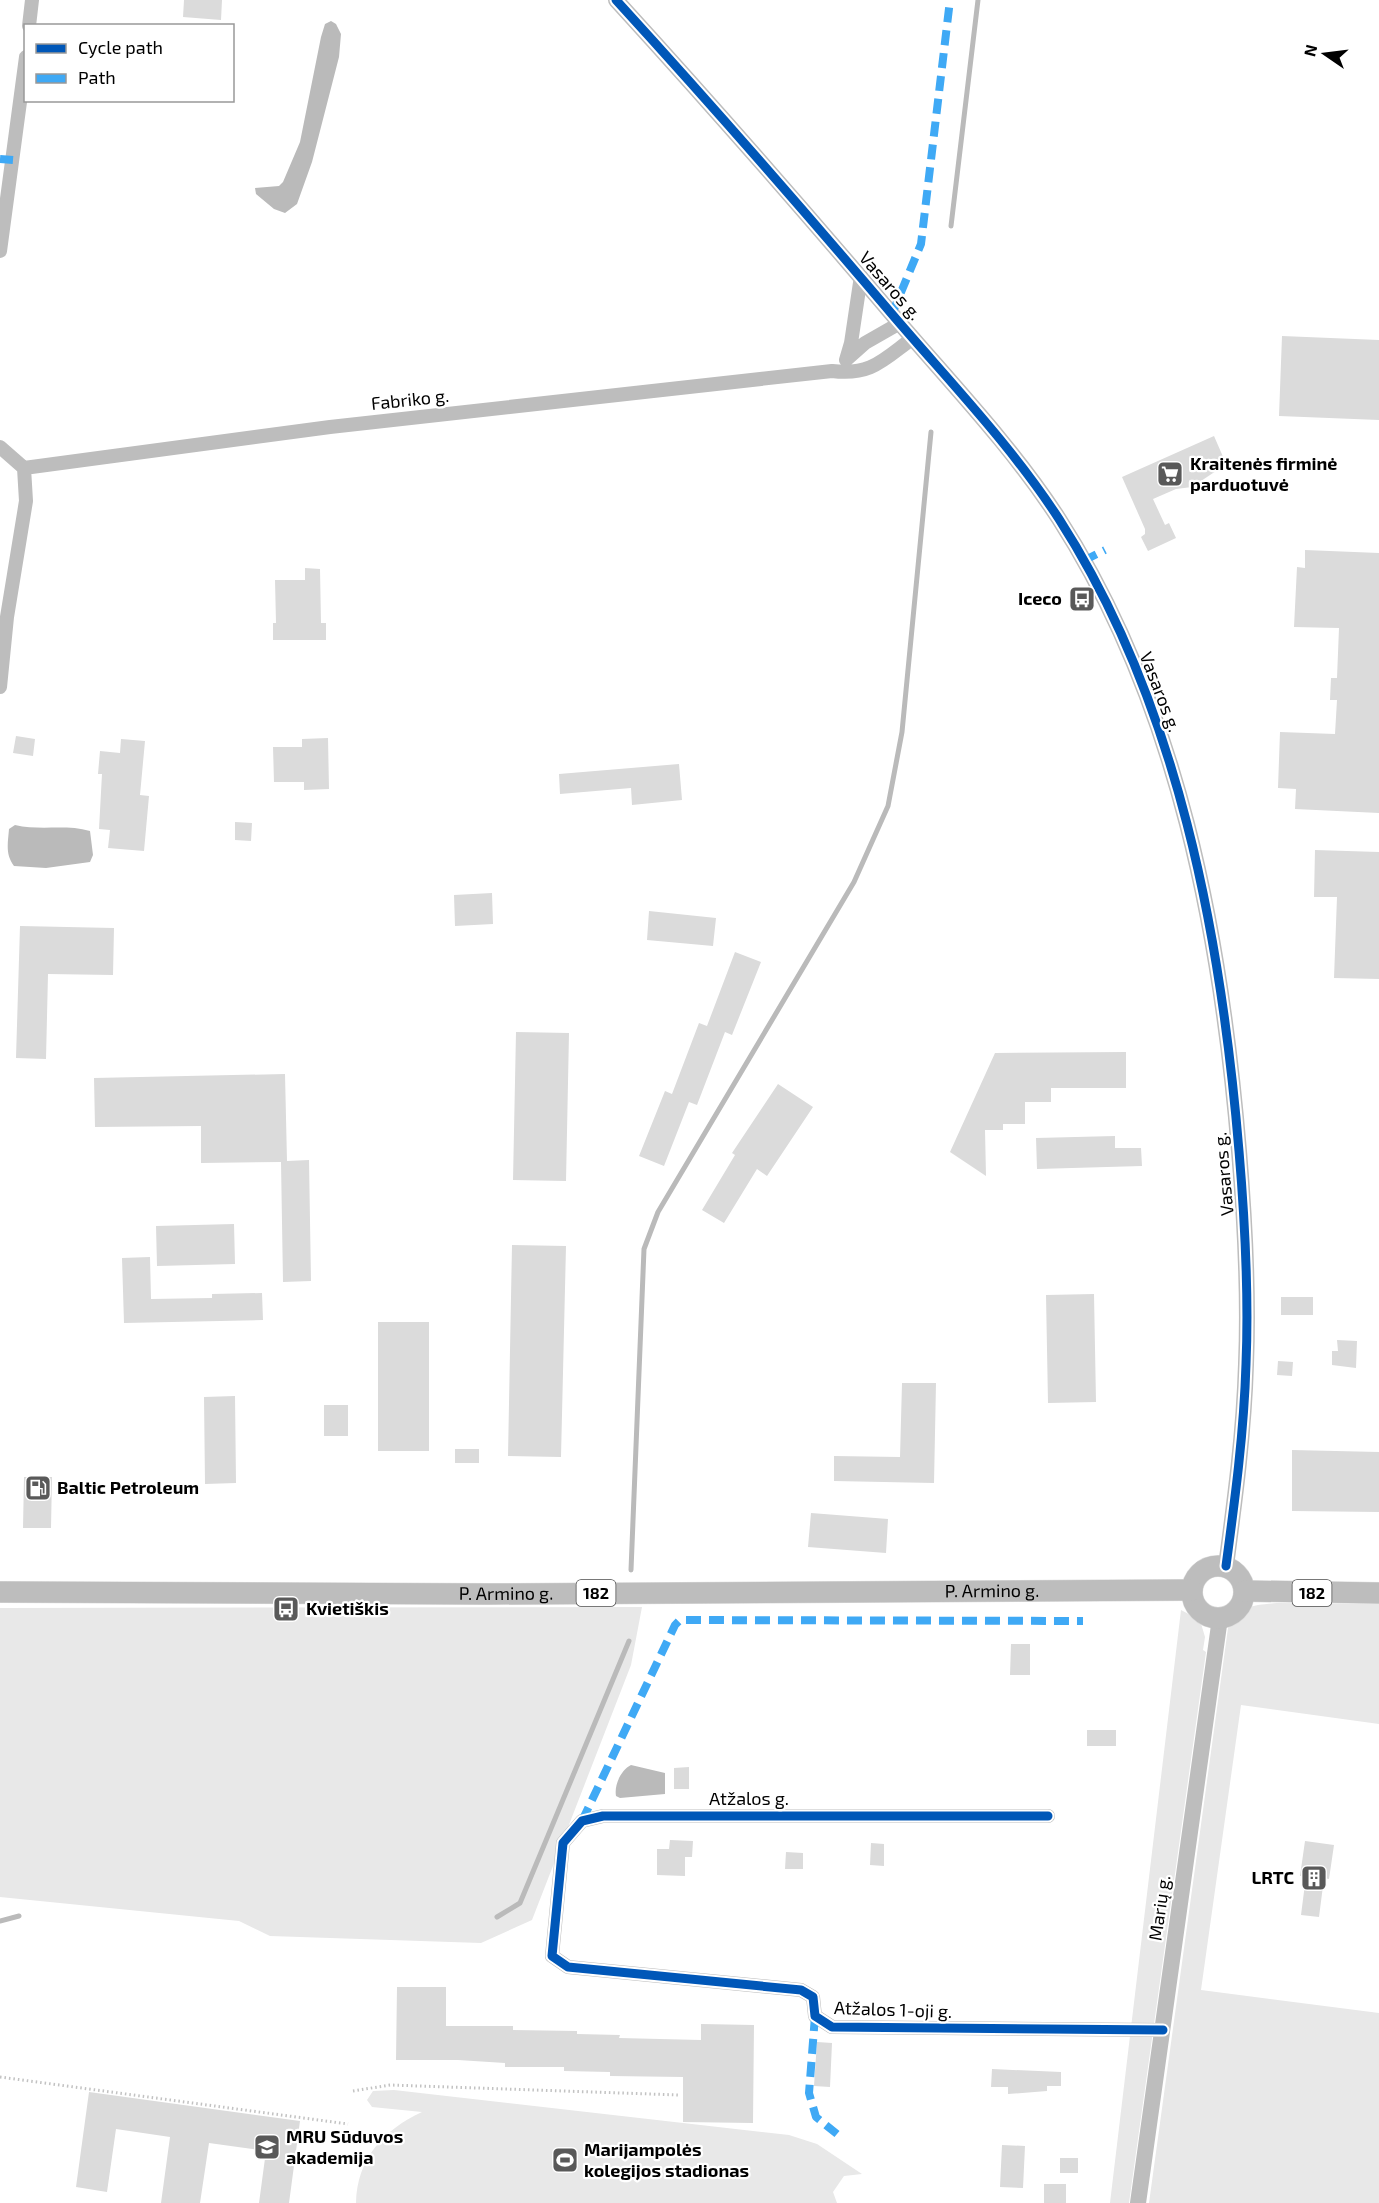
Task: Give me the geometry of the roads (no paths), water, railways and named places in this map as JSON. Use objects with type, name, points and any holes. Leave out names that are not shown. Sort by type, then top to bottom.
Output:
[{"type":"main road","points":[[1226,1566],[1239,1576],[1245,1591],[1240,1606],[1228,1616],[1220,1618],[1203,1613],[1197,1607],[1192,1590],[1195,1581],[1207,1568],[1226,1566]]},
{"type":"main road","name":"P. Armino g.","points":[[0,1592],[500,1594],[1192,1590]]},
{"type":"main road","name":"182","points":[[1245,1591],[1379,1593]]},
{"type":"street","points":[[29,24],[32,0]]},
{"type":"street","name":"Vasaros g.","points":[[616,0],[861,276],[1025,473],[1058,517],[1083,561],[1103,597],[1134,667],[1161,741],[1185,821],[1204,900],[1228,1038],[1245,1225],[1246,1362],[1239,1463],[1226,1566]]},
{"type":"street","points":[[0,251],[24,72]]},
{"type":"street","points":[[846,360],[851,343],[861,276]]},
{"type":"street","points":[[832,371],[865,343],[900,323]]},
{"type":"street","name":"Fabriko g.","points":[[24,468],[330,427],[832,371],[854,374],[876,365],[913,338]]},
{"type":"street","points":[[0,447],[24,468],[26,501],[7,616],[0,687]]},
{"type":"street","name":"Marių g.","points":[[1138,2203],[1220,1618]]},
{"type":"street","name":"Atžalos g.","points":[[552,1945],[563,1843],[582,1821],[603,1816],[1048,1816]]},
{"type":"street","name":"Atžalos 1-oji g.","points":[[552,1945],[552,1956],[568,1967],[801,1990],[813,1997],[815,2016],[832,2027],[1162,2030]]},
{"type":"waterway","points":[[951,226],[978,0]]},
{"type":"waterway","points":[[631,1570],[644,1249],[658,1212],[854,882],[888,806],[902,732],[931,432]]},
{"type":"waterway","points":[[497,1917],[520,1903],[629,1641]]},
{"type":"waterway","points":[[0,1921],[19,1916]]},
{"type":"place","name":"Kraitenės firminė parduotuvė","points":[[1170,474]]},
{"type":"place","name":"Iceco","points":[[1082,599]]},
{"type":"place","name":"Baltic Petroleum","points":[[38,1488]]},
{"type":"place","name":"Kvietiškis","points":[[286,1609]]},
{"type":"place","name":"LRTC","points":[[1314,1878]]},
{"type":"place","name":"MRU Sūduvos akademija","points":[[267,2147]]},
{"type":"place","name":"Marijampolės kolegijos stadionas","points":[[565,2160]]}]
